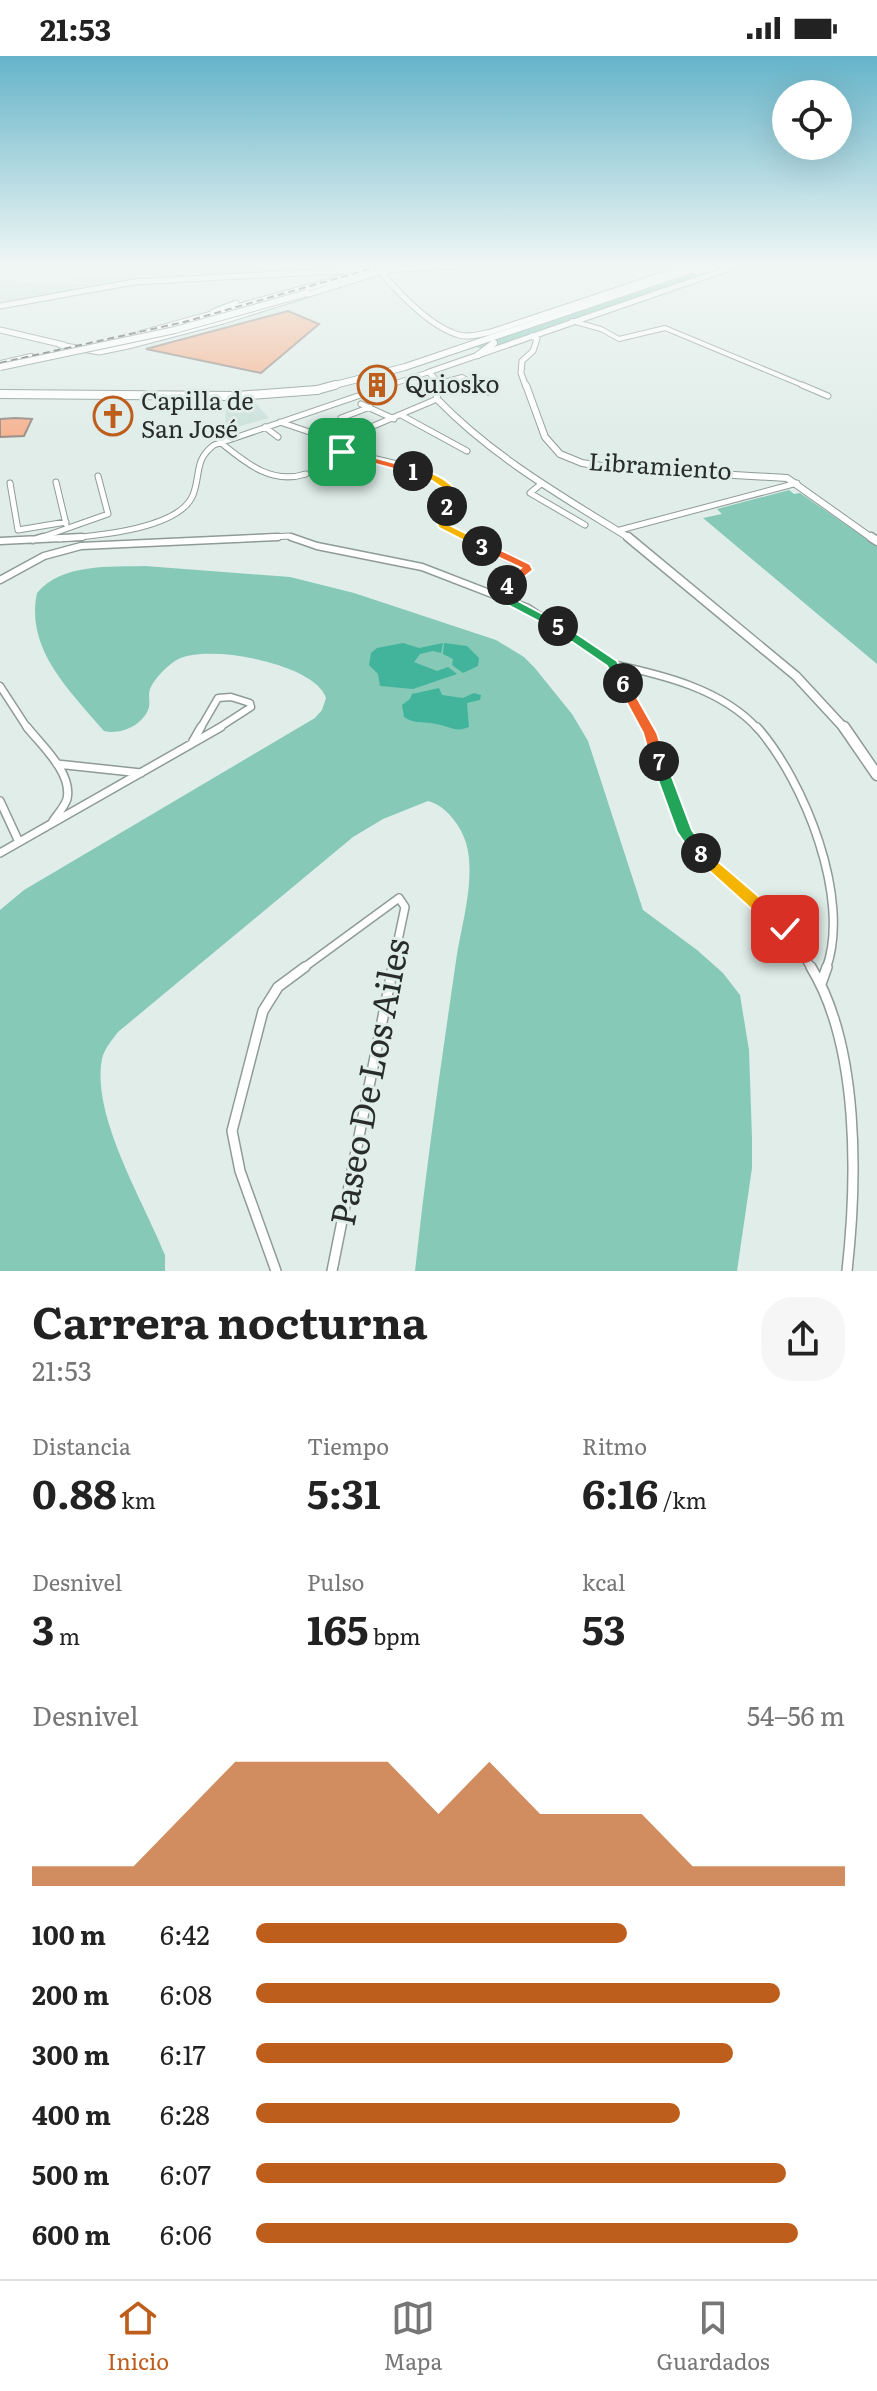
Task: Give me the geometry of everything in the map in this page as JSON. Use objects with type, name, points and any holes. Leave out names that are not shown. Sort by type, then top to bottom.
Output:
[{"type":"highway","points":[[97,344],[189,323]]},
{"type":"highway","points":[[0,365],[199,323]]},
{"type":"highway","points":[[0,391],[236,396],[317,390],[368,379],[536,323]]},
{"type":"highway","points":[[478,355],[487,346],[539,323]]},
{"type":"highway","points":[[0,365],[53,353]]},
{"type":"main road","points":[[177,326],[185,323]]},
{"type":"main road","points":[[0,330],[99,352],[210,323]]},
{"type":"main road","points":[[439,323],[466,336],[519,323]]},
{"type":"main road","points":[[567,323],[429,372],[437,384],[437,399],[463,426],[541,484],[620,530],[818,696],[848,731],[877,775]]},
{"type":"main road","name":"Libramiento","points":[[532,336],[537,339],[533,351],[522,361],[521,373],[545,437],[560,454],[599,466],[767,474],[797,483],[877,541]]},
{"type":"street","points":[[578,323],[601,329],[619,339],[655,327],[665,328],[828,396]]},
{"type":"street","points":[[0,541],[114,533],[183,507],[192,494],[195,465],[199,457],[220,442],[429,372]]},
{"type":"street","points":[[437,384],[462,377],[488,392]]},
{"type":"street","points":[[279,422],[333,439],[352,436],[437,399]]},
{"type":"street","points":[[361,404],[394,419]]},
{"type":"street","points":[[341,418],[370,407]]},
{"type":"street","points":[[401,415],[467,451]]},
{"type":"street","points":[[265,427],[278,437]]},
{"type":"street","points":[[317,435],[317,442],[329,449],[411,470],[447,485],[451,494],[442,518],[445,527],[526,567],[520,576],[495,593]]},
{"type":"street","points":[[220,442],[245,463],[281,478],[289,480],[306,474]]},
{"type":"street","points":[[10,483],[18,530],[66,525],[108,514],[98,476]]},
{"type":"street","points":[[56,482],[66,525]]},
{"type":"street","points":[[620,530],[797,483]]},
{"type":"street","points":[[541,484],[530,493],[585,525]]},
{"type":"street","points":[[32,540],[66,525]]},
{"type":"street","points":[[0,580],[26,564],[55,552],[120,542],[289,536],[309,544],[422,567],[495,593],[544,618],[612,664],[647,671],[701,691],[751,721],[770,743],[805,805],[819,845],[831,932],[831,954],[821,984]]},
{"type":"street","points":[[612,664],[650,733],[671,797],[691,842],[791,936],[821,984],[837,1034],[851,1104],[853,1217],[847,1271]]},
{"type":"street","points":[[0,686],[19,718],[57,764],[68,794],[51,824]]},
{"type":"street","points":[[0,853],[237,718],[251,707],[250,703],[231,697],[218,698],[193,741]]},
{"type":"street","points":[[57,764],[141,773]]},
{"type":"street","points":[[0,801],[19,842]]},
{"type":"street","name":"Paseo De Los Ailes","points":[[276,1271],[240,1171],[232,1131],[263,1011],[278,987],[397,898],[402,899],[405,907],[332,1271]]},
{"type":"shaded area","points":[[548,323],[564,323],[487,349],[475,347]]},
{"type":"shaded area","points":[[255,403],[269,418],[215,433],[225,428],[226,409]]},
{"type":"shaded area","points":[[789,490],[794,494],[800,493],[877,546],[877,664],[703,518],[722,514],[717,509]]},
{"type":"shaded area","points":[[145,566],[290,577],[354,593],[496,640],[534,667],[572,714],[588,741],[643,910],[697,950],[723,973],[740,995],[749,1050],[752,1168],[737,1271],[415,1271],[439,1077],[469,878],[468,851],[459,828],[449,814],[428,801],[383,819],[353,837],[118,1032],[106,1048],[101,1082],[104,1106],[122,1158],[165,1255],[165,1271],[0,1271],[0,910],[24,890],[315,718],[326,698],[318,686],[281,666],[232,655],[189,656],[175,661],[157,677],[150,689],[149,707],[137,724],[118,731],[104,731],[65,685],[44,651],[35,613],[37,593],[47,583],[73,572],[102,567]]},
{"type":"shaded area","points":[[403,643],[419,648],[443,643],[441,653],[420,654],[414,662],[437,671],[448,667],[457,674],[413,689],[380,686],[378,674],[369,665],[371,653],[377,648]]},
{"type":"shaded area","points":[[444,643],[467,646],[479,658],[478,666],[463,673],[452,665],[453,659],[443,654]]},
{"type":"shaded area","points":[[439,688],[442,695],[463,698],[474,693],[481,695],[480,700],[467,703],[469,727],[456,729],[404,717],[402,705],[412,694]]},
{"type":"building","points":[[244,323],[319,324],[261,373],[146,349]]},
{"type":"building","points":[[0,419],[32,419],[24,436],[0,437]]},
{"type":"railway","points":[[0,363],[181,323]]},
{"type":"place","name":"Quiosko","points":[[377,385]]},
{"type":"place","name":"Capilla de San José","points":[[113,416]]},
{"type":"route","points":[[342,452],[391,464],[447,485],[451,494],[442,524],[526,567],[527,570],[520,576],[495,593],[528,608],[612,664],[645,721],[671,797],[691,842],[711,864],[785,929]]}]
